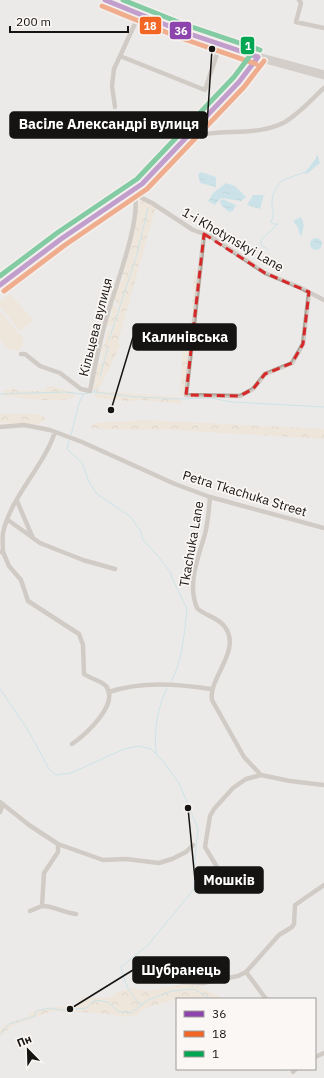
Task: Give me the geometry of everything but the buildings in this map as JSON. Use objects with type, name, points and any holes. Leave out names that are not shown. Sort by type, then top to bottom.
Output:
[{"type":"highway","points":[[0,285],[61,239],[134,191],[239,82],[258,57],[324,75]]},
{"type":"main road","points":[[105,0],[139,15],[220,45],[258,57]]},
{"type":"street","points":[[299,0],[301,3],[296,22],[324,28]]},
{"type":"street","points":[[115,107],[112,80],[120,56],[139,15]]},
{"type":"street","points":[[120,56],[205,90],[220,45]]},
{"type":"street","points":[[185,139],[202,134],[254,131],[274,126],[284,122],[303,109],[324,88]]},
{"type":"street","name":"1-i Khotynskyi Lane","points":[[134,191],[140,197],[152,202],[193,230],[210,236],[265,273],[324,300]]},
{"type":"street","name":"Кільцева вулиця","points":[[21,354],[25,354],[46,369],[60,373],[81,389],[90,391],[106,317],[135,220],[137,199],[134,191]]},
{"type":"street","points":[[204,234],[186,396],[240,396],[252,389],[265,374],[292,363],[303,344],[309,292]]},
{"type":"street","name":"Petra Tkachuka Street","points":[[0,427],[24,426],[55,432],[175,484],[210,497],[324,528]]},
{"type":"street","points":[[55,432],[49,447],[17,501],[8,520],[3,535],[2,552],[9,566],[21,580],[28,601],[79,634],[84,646],[84,674],[100,681],[106,686],[109,692],[105,709],[93,726],[72,744]]},
{"type":"street","name":"Tkachuka Lane","points":[[210,497],[205,533],[196,560],[193,594],[197,608],[221,622],[228,632],[226,664],[211,689]]},
{"type":"street","points":[[17,501],[32,536]]},
{"type":"street","points":[[8,520],[40,543],[83,560],[115,569]]},
{"type":"street","points":[[109,692],[161,684],[211,689],[212,700],[244,757],[261,775]]},
{"type":"street","points":[[217,867],[205,847],[210,816],[219,803],[233,788],[246,779],[261,775],[290,781],[324,785]]},
{"type":"street","points":[[0,812],[2,803],[58,844],[103,860],[126,858],[159,863],[172,859],[186,852],[193,845]]},
{"type":"street","points":[[42,906],[44,873],[58,852],[58,844]]},
{"type":"street","points":[[172,963],[172,974],[175,979],[180,982],[203,983],[232,977],[246,972],[279,935],[292,927],[294,924],[295,905],[324,885]]},
{"type":"street","points":[[30,911],[42,906],[52,906],[67,914],[76,914]]},
{"type":"street","points":[[246,972],[265,998]]},
{"type":"highlighted area","points":[[204,234],[265,273],[309,292],[303,344],[292,363],[265,374],[253,389],[240,396],[186,395]]},
{"type":"green space","points":[[140,198],[156,207],[118,341],[120,346],[98,391],[178,397],[182,402],[180,404],[142,400],[128,401],[96,398],[95,395],[97,391],[93,390],[98,364],[103,362],[101,350],[105,343],[107,331],[111,329],[112,326],[105,325],[107,316],[112,316],[112,303],[118,309],[118,304],[114,299],[118,286],[124,278],[123,274]]},
{"type":"green space","points":[[194,268],[196,272],[197,285],[185,395],[183,396],[180,393],[184,331],[191,330]]},
{"type":"green space","points":[[10,294],[33,320],[20,331],[0,306],[0,302]]},
{"type":"green space","points":[[0,311],[23,338],[23,346],[18,351],[8,349],[0,340]]},
{"type":"green space","points":[[52,386],[73,392],[75,397],[61,400],[29,399],[3,395],[2,391],[14,388],[17,391],[45,391],[47,387]]},
{"type":"green space","points":[[0,414],[36,414],[45,417],[45,420],[35,425],[0,423]]},
{"type":"green space","points":[[145,420],[324,429],[324,439],[174,430],[91,428],[91,425],[94,423]]},
{"type":"green space","points":[[184,984],[198,986],[223,998],[176,998],[176,999],[143,1009],[137,1015],[128,1017],[97,1013],[52,1011],[12,1026],[0,1037],[0,1030],[6,1024],[29,1016],[32,1012],[40,1009],[76,1005],[82,997],[108,998],[119,991],[133,988],[148,991]]},
{"type":"water","points":[[317,154],[320,163],[308,173],[304,174],[316,158]]},
{"type":"water","points":[[201,172],[216,177],[216,187],[200,183],[198,174]]},
{"type":"water","points":[[226,183],[235,186],[246,197],[241,201],[221,198],[215,205],[208,201],[213,193]]},
{"type":"water","points":[[253,195],[264,195],[260,209],[247,205]]},
{"type":"water","points":[[222,199],[236,205],[233,211],[229,212],[221,205],[220,201]]},
{"type":"water","points":[[301,217],[304,225],[301,237],[297,226],[293,221]]},
{"type":"water","points":[[314,238],[318,238],[322,244],[318,250],[314,250],[310,246],[310,242]]},
{"type":"waterway","points":[[268,250],[261,245],[261,240],[278,224],[273,224],[271,222],[273,215],[272,197],[281,181],[305,172]]},
{"type":"waterway","points":[[109,340],[137,254],[148,208]]},
{"type":"waterway","points":[[100,377],[108,347]]},
{"type":"waterway","points":[[71,435],[79,403],[84,394],[94,392],[97,388]]},
{"type":"waterway","points":[[0,394],[65,392],[83,394]]},
{"type":"waterway","points":[[94,392],[137,397],[178,399],[211,398],[232,402],[324,407]]},
{"type":"waterway","points":[[69,440],[67,449],[82,463],[89,482],[97,494],[131,517],[141,532],[143,540],[171,573],[187,609],[181,656],[171,682]]},
{"type":"waterway","points":[[156,753],[155,736],[157,720],[167,688]]},
{"type":"waterway","points":[[0,689],[28,730],[49,769],[56,775],[71,773],[124,749],[139,746],[151,749],[163,761],[179,783],[198,829],[194,889],[148,945],[121,967],[128,988],[142,1005]]},
{"type":"waterway","points":[[0,1035],[9,1024],[35,1016],[36,1011],[50,1008],[59,1010],[87,1008],[94,1000],[108,1002],[118,1011],[131,1013],[148,1000],[172,991],[194,989],[209,998]]},
{"type":"transit line","name":"36","points":[[105,0],[181,31],[258,57]]},
{"type":"transit line","name":"1","points":[[123,0],[183,24],[260,50]]},
{"type":"transit line","name":"18","points":[[102,6],[178,37],[256,64]]},
{"type":"transit line","name":"1","points":[[0,276],[57,233],[137,179],[234,77],[252,53]]},
{"type":"transit line","name":"36","points":[[0,285],[61,239],[142,184],[239,82],[258,57]]},
{"type":"transit line","name":"18","points":[[4,291],[65,245],[147,189],[244,87],[264,61]]},
{"type":"place","name":"Васіле Александрі вулиця","points":[[212,49]]},
{"type":"place","name":"Калинівська","points":[[111,410]]},
{"type":"place","name":"Мошків","points":[[188,808]]},
{"type":"place","name":"Шубранець","points":[[70,1009]]}]
